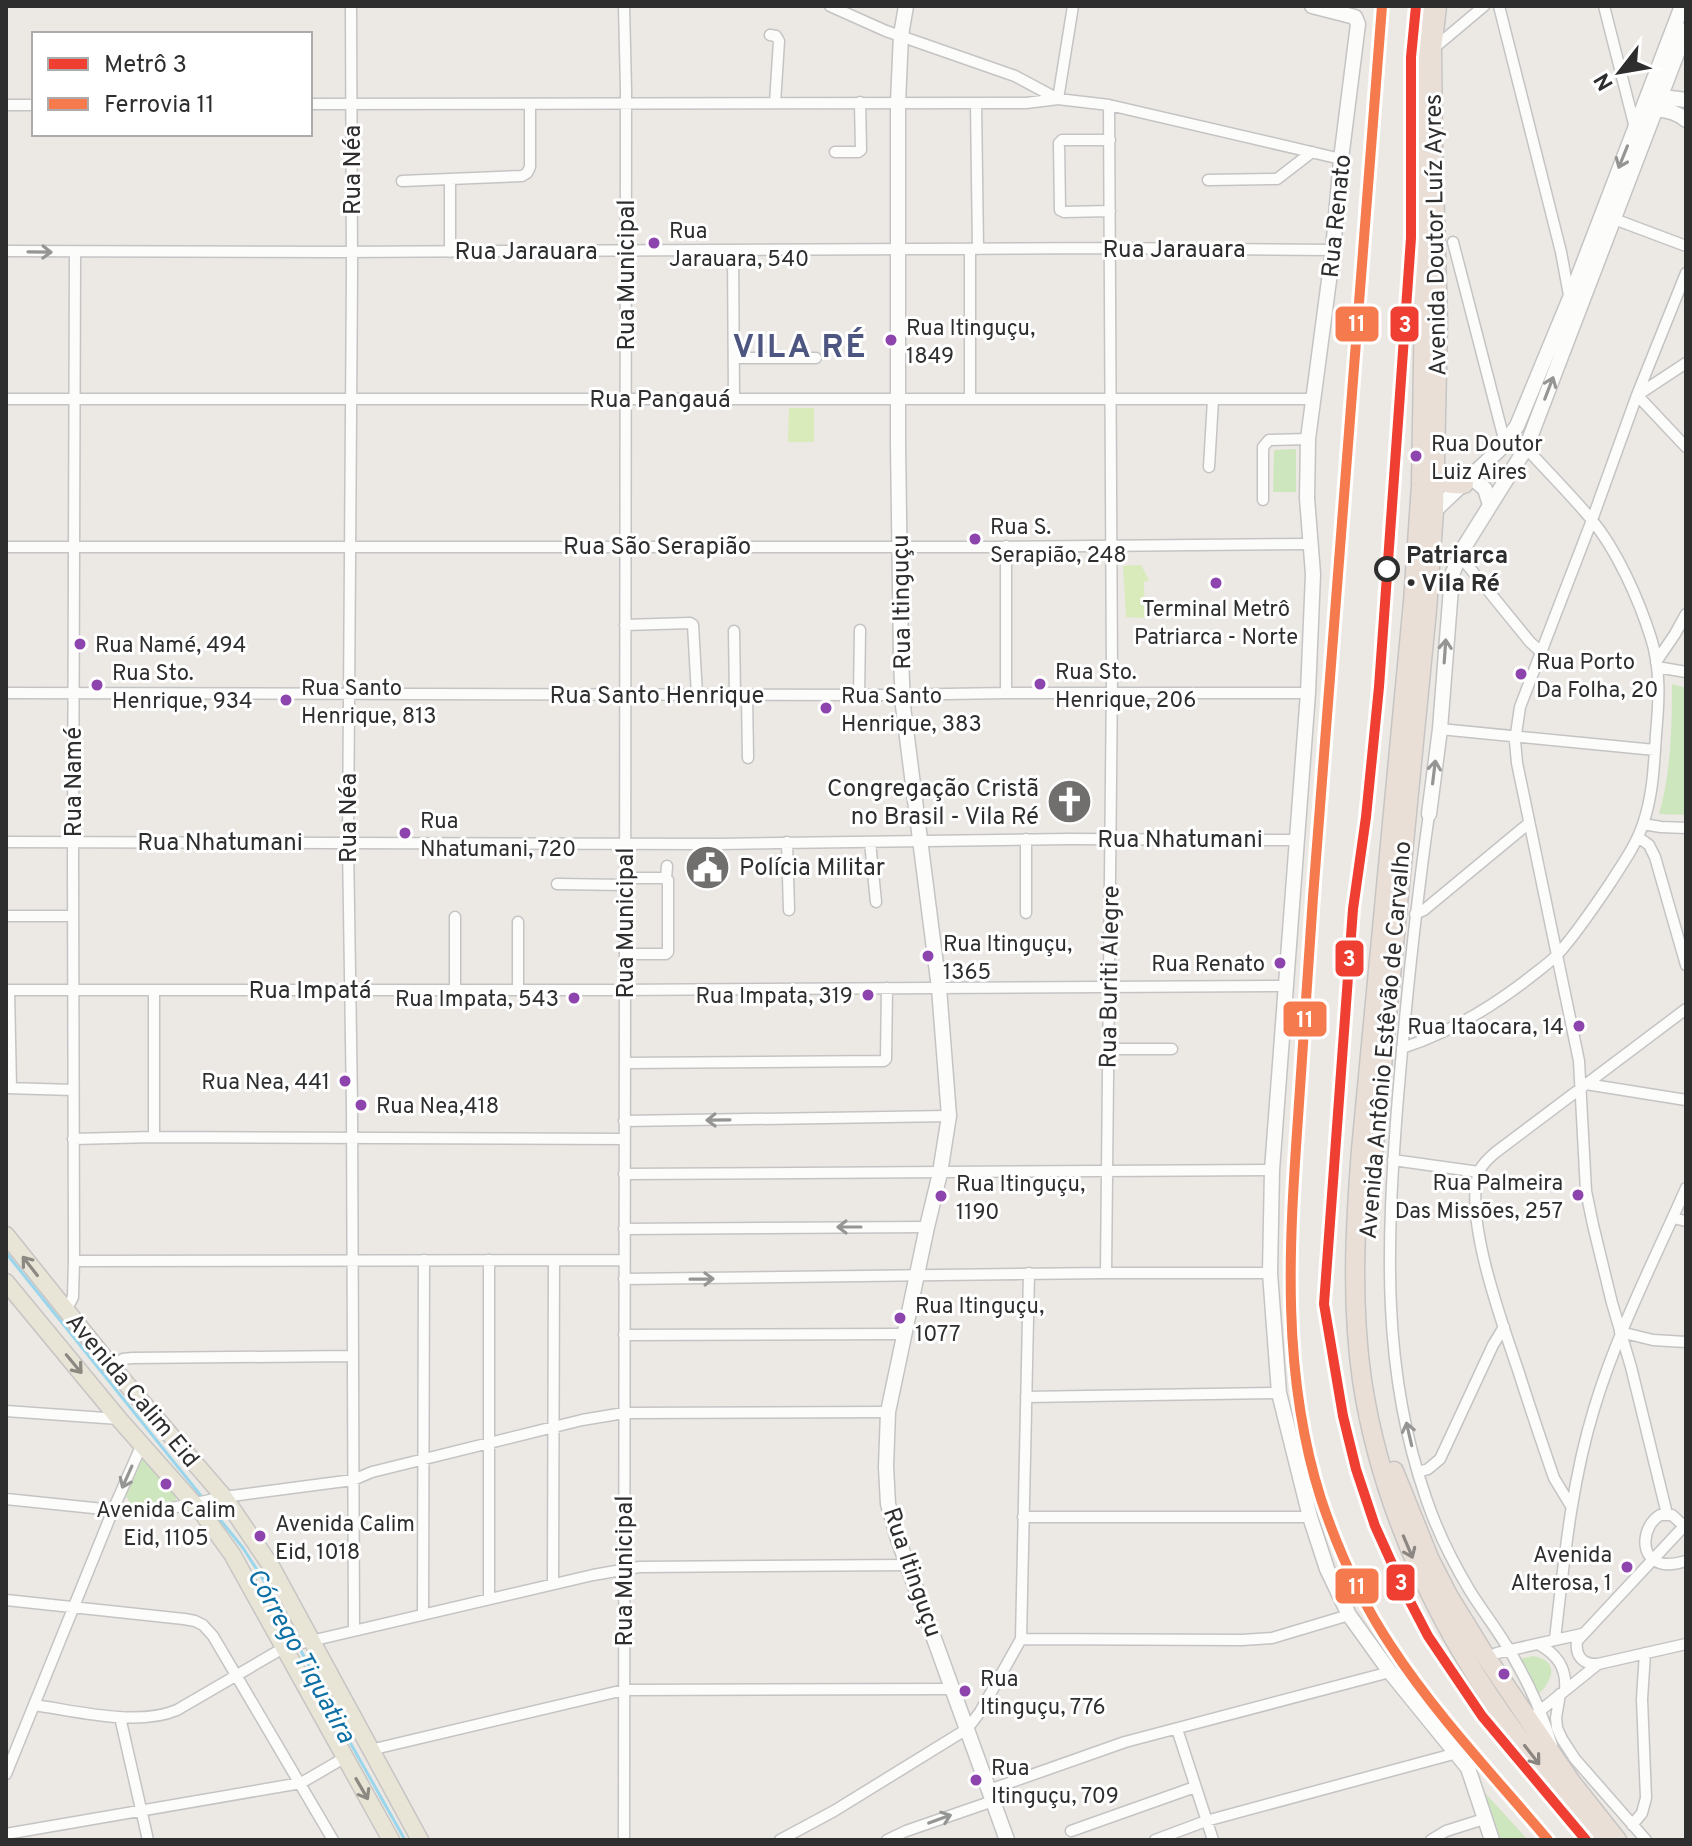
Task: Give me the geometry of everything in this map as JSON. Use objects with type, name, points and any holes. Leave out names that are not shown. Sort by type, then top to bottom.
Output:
[{"type":"highway","name":"Avenida Doutor Luíz Ayres","points":[[1419,526],[1424,306],[1419,89],[1424,6]]},
{"type":"highway","name":"Avenida Doutor Luíz Ayres","points":[[1434,511],[1438,321],[1432,49],[1437,6]]},
{"type":"highway","points":[[1436,475],[1451,485],[1468,481]]},
{"type":"highway","name":"Avenida Antônio Estêvão de Carvalho","points":[[1434,511],[1365,1253],[1371,1361],[1397,1477],[1430,1560],[1478,1662],[1487,1691],[1520,1740],[1603,1840]]},
{"type":"highway","name":"Avenida Antônio Estêvão de Carvalho","points":[[1419,526],[1355,1234],[1355,1290],[1362,1379],[1391,1498],[1420,1574],[1478,1662],[1535,1715],[1558,1762],[1617,1840]]},
{"type":"highway","points":[[1487,1691],[1511,1715],[1522,1720],[1535,1715]]},
{"type":"main road","name":"Rua Itinguçu","points":[[906,6],[901,35],[898,102],[903,695],[939,988],[949,1116],[940,1173],[888,1412],[888,1504],[907,1565],[1007,1840]]},
{"type":"main road","name":"Rua Renato","points":[[1312,6],[1355,17],[1358,24],[1308,439],[1307,498],[1313,574],[1308,693],[1272,1170],[1270,1273],[1279,1393],[1310,1517],[1327,1569],[1349,1615],[1390,1672],[1457,1753],[1471,1776],[1492,1840]]},
{"type":"main road","name":"Avenida Antônio Estêvão de Carvalho","points":[[1429,814],[1440,729],[1452,575],[1460,556],[1526,448],[1614,219],[1655,100],[1682,6]]},
{"type":"main road","name":"Avenida Antônio Estêvão de Carvalho","points":[[1419,526],[1468,481],[1517,426],[1635,128],[1655,100],[1686,30]]},
{"type":"main road","points":[[1655,100],[1686,100]]},
{"type":"main road","points":[[1655,100],[1686,120]]},
{"type":"main road","points":[[1517,426],[1526,448]]},
{"type":"main road","points":[[1468,481],[1485,489],[1490,505]]},
{"type":"main road","name":"Avenida Calim Eid","points":[[6,1235],[220,1498],[271,1566],[307,1642],[420,1840]]},
{"type":"main road","name":"Avenida Calim Eid","points":[[6,1282],[119,1419],[198,1502],[289,1646],[344,1758],[391,1840]]},
{"type":"street","name":"Rua Néa","points":[[351,6],[348,843],[354,1630]]},
{"type":"street","name":"Rua Municipal","points":[[624,6],[624,1840]]},
{"type":"street","points":[[830,6],[886,31],[1015,76],[1058,99]]},
{"type":"street","points":[[1058,99],[1073,6]]},
{"type":"street","points":[[1432,49],[1484,6]]},
{"type":"street","points":[[1499,6],[1570,298]]},
{"type":"street","points":[[1604,6],[1635,128]]},
{"type":"street","points":[[1434,27],[1457,28]]},
{"type":"street","points":[[770,35],[776,36],[779,41],[775,103]]},
{"type":"street","points":[[1626,98],[1655,100]]},
{"type":"street","points":[[312,104],[1026,103],[1058,99],[1109,105],[1341,159]]},
{"type":"street","points":[[835,152],[861,150],[860,102]]},
{"type":"street","points":[[970,399],[976,103]]},
{"type":"street","points":[[6,105],[32,105]]},
{"type":"street","points":[[402,181],[515,177],[527,173],[530,167],[530,105]]},
{"type":"street","name":"Rua Buriti Alegre","points":[[1106,1273],[1112,693],[1109,105]]},
{"type":"street","points":[[1110,140],[1060,141],[1060,210],[1110,211]]},
{"type":"street","points":[[1208,180],[1277,179],[1312,152]]},
{"type":"street","points":[[450,180],[450,252]]},
{"type":"street","points":[[1614,219],[1686,246]]},
{"type":"street","points":[[1453,242],[1505,443]]},
{"type":"street","points":[[733,250],[734,399]]},
{"type":"street","name":"Rua Jarauara","points":[[6,251],[1333,250]]},
{"type":"street","name":"Rua Namé","points":[[64,1309],[73,1297],[74,1261],[75,252]]},
{"type":"street","points":[[1561,252],[1573,260],[1585,260]]},
{"type":"street","points":[[1667,1514],[1586,1191],[1584,1086],[1517,763],[1515,736],[1520,707],[1686,273]]},
{"type":"street","points":[[1654,353],[1653,368],[1659,377],[1665,378]]},
{"type":"street","points":[[734,358],[816,358]]},
{"type":"street","points":[[1637,395],[1686,363]]},
{"type":"street","points":[[1637,395],[1686,447]]},
{"type":"street","name":"Rua Pangauá","points":[[6,399],[1313,399]]},
{"type":"street","points":[[1209,467],[1213,400]]},
{"type":"street","points":[[1263,500],[1263,447],[1266,442],[1308,439]]},
{"type":"street","points":[[1402,1048],[1466,1020],[1508,994],[1557,955],[1598,902],[1638,837],[1653,780],[1659,680],[1652,641],[1605,539],[1592,520],[1526,448]]},
{"type":"street","name":"Rua São Serapião","points":[[6,547],[1309,544]]},
{"type":"street","points":[[1006,546],[1006,693]]},
{"type":"street","points":[[1460,556],[1541,652]]},
{"type":"street","points":[[1656,665],[1686,614]]},
{"type":"street","points":[[625,625],[693,625],[697,695]]},
{"type":"street","points":[[859,695],[860,630]]},
{"type":"street","points":[[734,631],[735,695]]},
{"type":"street","points":[[1656,665],[1686,672]]},
{"type":"street","name":"Rua Santo Henrique","points":[[6,693],[1308,693]]},
{"type":"street","points":[[747,695],[748,758]]},
{"type":"street","points":[[1440,729],[1655,750]]},
{"type":"street","name":"Avenida Antônio Estêvão de Carvalho","points":[[1429,814],[1415,914],[1390,1206],[1394,1353],[1398,1388],[1418,1472],[1436,1527],[1471,1592],[1509,1650],[1535,1715]]},
{"type":"street","points":[[1415,914],[1424,910],[1529,823]]},
{"type":"street","points":[[1643,824],[1686,828]]},
{"type":"street","points":[[1638,837],[1649,845],[1655,857],[1686,965]]},
{"type":"street","points":[[1026,839],[1026,913]]},
{"type":"street","name":"Rua Nhatumani","points":[[6,842],[1298,840]]},
{"type":"street","points":[[787,842],[789,910]]},
{"type":"street","points":[[870,842],[876,902]]},
{"type":"street","points":[[625,954],[666,960],[667,866]]},
{"type":"street","points":[[557,884],[666,879]]},
{"type":"street","points":[[6,916],[73,916]]},
{"type":"street","points":[[455,917],[455,990]]},
{"type":"street","points":[[518,922],[518,989]]},
{"type":"street","name":"Rua Impatá","points":[[8,990],[1287,986]]},
{"type":"street","points":[[625,1063],[884,1061],[887,988]]},
{"type":"street","points":[[8,990],[9,1088],[73,1090]]},
{"type":"street","points":[[154,991],[154,1137]]},
{"type":"street","points":[[1571,1506],[1554,1478],[1486,1271],[1480,1242],[1476,1188],[1479,1172],[1496,1152],[1686,1009]]},
{"type":"street","points":[[1108,1049],[1172,1049]]},
{"type":"street","points":[[1584,1086],[1686,1100]]},
{"type":"street","points":[[624,1121],[949,1116]]},
{"type":"street","points":[[73,1139],[624,1139]]},
{"type":"street","points":[[1393,1160],[1479,1172]]},
{"type":"street","points":[[624,1174],[1272,1170]]},
{"type":"street","points":[[1555,1639],[1571,1506],[1594,1407],[1620,1332],[1686,1188]]},
{"type":"street","points":[[1673,1218],[1686,1221]]},
{"type":"street","points":[[624,1229],[927,1227]]},
{"type":"street","points":[[423,1614],[424,1260]]},
{"type":"street","points":[[489,1260],[489,1599]]},
{"type":"street","points":[[74,1261],[624,1260]]},
{"type":"street","points":[[553,1584],[554,1261]]},
{"type":"street","points":[[780,1840],[834,1811],[967,1729],[980,1712],[1021,1639],[1029,1273]]},
{"type":"street","points":[[624,1279],[1270,1273]]},
{"type":"street","points":[[1418,1472],[1428,1469],[1440,1459],[1504,1327]]},
{"type":"street","points":[[1620,1332],[1653,1340],[1686,1342]]},
{"type":"street","points":[[624,1335],[903,1334]]},
{"type":"street","points":[[111,1366],[132,1358],[352,1356]]},
{"type":"street","points":[[1026,1397],[1279,1393]]},
{"type":"street","points":[[6,1411],[119,1419]]},
{"type":"street","points":[[6,1499],[153,1512],[220,1498],[353,1480],[372,1472],[591,1418],[624,1413],[888,1412]]},
{"type":"street","points":[[7,1771],[142,1444]]},
{"type":"street","points":[[1686,1561],[1670,1565],[1652,1560],[1646,1534],[1653,1519],[1667,1514],[1685,1526],[1652,1560],[1582,1634],[1576,1648],[1583,1661],[1598,1664],[1686,1644]]},
{"type":"street","points":[[1023,1517],[1310,1517]]},
{"type":"street","points":[[34,1705],[120,1717],[169,1714],[289,1646],[624,1569],[907,1565]]},
{"type":"street","points":[[6,1600],[195,1621],[203,1625],[237,1675],[333,1840]]},
{"type":"street","points":[[1021,1639],[1272,1638],[1349,1615]]},
{"type":"street","points":[[1478,1662],[1509,1650],[1582,1634]]},
{"type":"street","points":[[1538,1644],[1549,1649],[1560,1662],[1566,1678],[1556,1718],[1562,1739],[1575,1759],[1646,1840]]},
{"type":"street","points":[[1632,1825],[1642,1813],[1646,1798],[1642,1699],[1645,1653]]},
{"type":"street","points":[[1535,1715],[1598,1664]]},
{"type":"street","points":[[887,1840],[1111,1747],[1390,1672]]},
{"type":"street","points":[[370,1750],[624,1690],[953,1689]]},
{"type":"street","points":[[120,1717],[148,1840]]},
{"type":"street","points":[[1177,1729],[1213,1840]]},
{"type":"street","points":[[1155,1840],[1206,1821],[1457,1753]]},
{"type":"street","points":[[6,1834],[301,1783],[344,1758]]},
{"type":"street","points":[[1071,1831],[1195,1787]]},
{"type":"street","points":[[1431,1840],[1446,1831],[1484,1819]]},
{"type":"green space","points":[[789,408],[814,408],[814,442],[788,442]]},
{"type":"green space","points":[[1296,449],[1296,492],[1273,492],[1274,450]]},
{"type":"green space","points":[[1141,565],[1149,580],[1144,582],[1145,618],[1126,617],[1123,566]]},
{"type":"green space","points":[[1672,684],[1686,688],[1686,815],[1659,814],[1668,766]]},
{"type":"green space","points":[[147,1458],[177,1497],[175,1501],[131,1504],[126,1496],[142,1459]]},
{"type":"green space","points":[[1533,1656],[1548,1662],[1551,1667],[1550,1678],[1538,1695],[1520,1659]]},
{"type":"green space","points":[[1485,1793],[1528,1840],[1501,1840]]},
{"type":"waterway","name":"Córrego Tiquatira","points":[[6,1253],[243,1548],[296,1640]]},
{"type":"waterway","name":"Córrego Tiquatira","points":[[299,1647],[405,1840]]},
{"type":"metro line","name":"3","points":[[1416,6],[1411,57],[1411,238],[1399,408],[1379,687],[1353,909],[1324,1304],[1343,1416],[1356,1469],[1375,1526],[1403,1588],[1428,1636],[1482,1716],[1586,1840]]},
{"type":"rail line","name":"11","points":[[1382,6],[1321,786],[1295,1166],[1291,1262],[1294,1357],[1299,1405],[1321,1499],[1360,1593],[1380,1629],[1427,1697],[1548,1840]]},
{"type":"place","name":"Rua Jarauara, 540","points":[[654,243]]},
{"type":"place","name":"Rua Itinguçu, 1849","points":[[891,340]]},
{"type":"place","name":"Rua Doutor Luiz Aires","points":[[1416,456]]},
{"type":"place","name":"Rua S. Serapião, 248","points":[[975,539]]},
{"type":"place","name":"Patriarca • Vila Ré","points":[[1387,569]]},
{"type":"place","name":"Terminal Metrô Patriarca - Norte","points":[[1216,583]]},
{"type":"place","name":"Rua Namé, 494","points":[[80,644]]},
{"type":"place","name":"Rua Porto Da Folha, 20","points":[[1521,674]]},
{"type":"place","name":"Rua Sto. Henrique, 206","points":[[1040,684]]},
{"type":"place","name":"Rua Sto. Henrique, 934","points":[[97,685]]},
{"type":"place","name":"Rua Santo Henrique, 813","points":[[286,700]]},
{"type":"place","name":"Rua Santo Henrique, 383","points":[[826,708]]},
{"type":"place","name":"Congregação Cristã no Brasil - Vila Ré","points":[[1070,802]]},
{"type":"place","name":"Rua Nhatumani, 720","points":[[405,833]]},
{"type":"place","name":"Polícia Militar","points":[[708,867]]},
{"type":"place","name":"Rua Itinguçu, 1365","points":[[928,956]]},
{"type":"place","name":"Rua Renato","points":[[1280,963]]},
{"type":"place","name":"Rua Impata, 319","points":[[868,995]]},
{"type":"place","name":"Rua Impata, 543","points":[[574,998]]},
{"type":"place","name":"Rua Itaocara, 14","points":[[1579,1026]]},
{"type":"place","name":"Rua Nea, 441","points":[[345,1081]]},
{"type":"place","name":"Rua Nea,418","points":[[361,1105]]},
{"type":"place","name":"Rua Palmeira Das Missões, 257","points":[[1578,1195]]},
{"type":"place","name":"Rua Itinguçu, 1190","points":[[941,1196]]},
{"type":"place","name":"Rua Itinguçu, 1077","points":[[900,1318]]},
{"type":"place","name":"Avenida Calim Eid, 1105","points":[[166,1484]]},
{"type":"place","name":"Avenida Calim Eid, 1018","points":[[260,1536]]},
{"type":"place","name":"Avenida Alterosa, 1","points":[[1627,1567]]},
{"type":"place","name":"Rua Itinguçu, 776","points":[[965,1691]]},
{"type":"place","name":"Rua Itinguçu, 709","points":[[976,1780]]},
{"type":"district","name":"VILA RÉ","points":[[800,346]]}]
